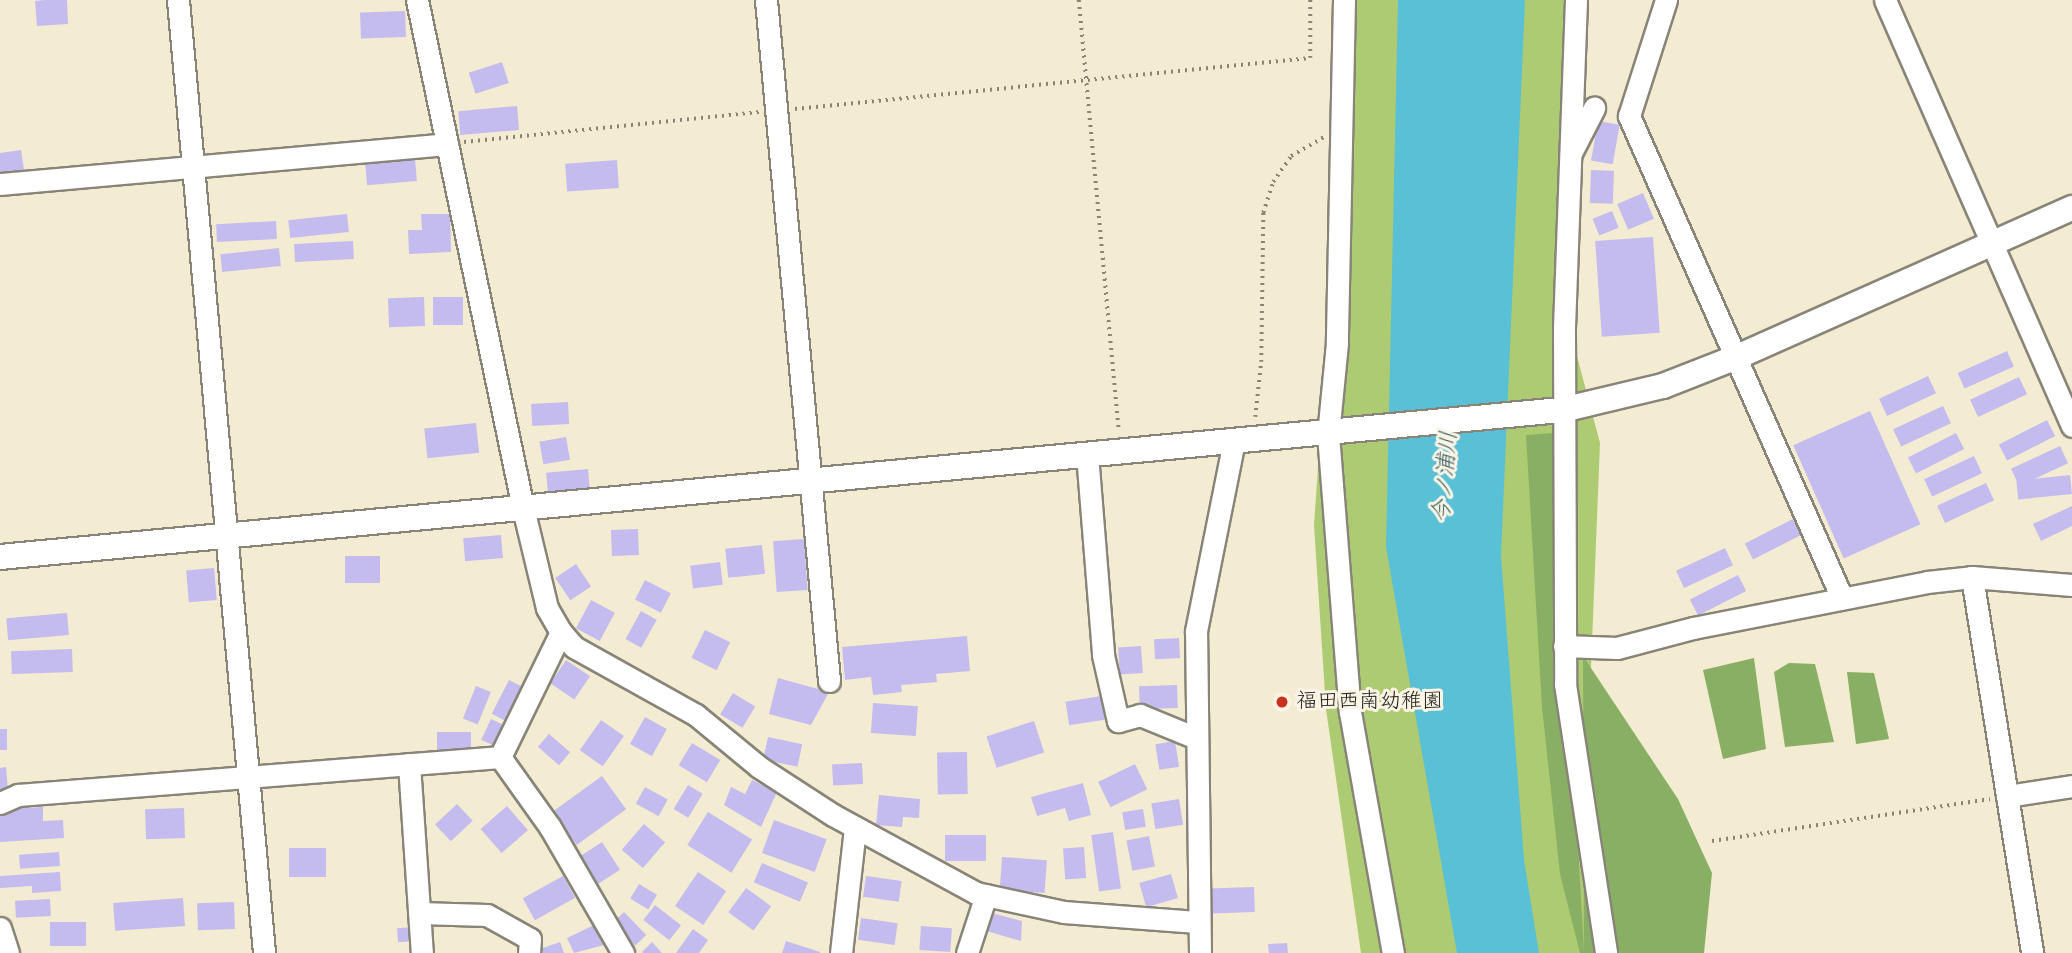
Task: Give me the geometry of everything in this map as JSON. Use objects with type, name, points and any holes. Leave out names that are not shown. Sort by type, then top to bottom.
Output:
[{"type":"street","points":[[178,0],[264,953]]},
{"type":"street","points":[[416,0],[523,508],[547,608],[561,632],[574,647],[696,715],[759,766],[855,828],[986,895],[1064,912],[1198,922]]},
{"type":"street","points":[[766,0],[829,681]]},
{"type":"street","points":[[1343,0],[1343,132],[1337,343],[1331,433],[1350,712],[1393,953]]},
{"type":"street","points":[[1576,0],[1564,329],[1565,684],[1605,953]]},
{"type":"street","points":[[1665,0],[1629,116],[1842,598]]},
{"type":"street","points":[[1885,0],[2072,426]]},
{"type":"street","points":[[1569,156],[1594,108]]},
{"type":"street","points":[[0,184],[447,144]]},
{"type":"street","points":[[0,557],[1565,409],[1663,386],[1737,357],[2072,208]]},
{"type":"street","points":[[1200,953],[1196,631],[1243,440]]},
{"type":"street","points":[[1087,454],[1103,655],[1118,721],[1140,715],[1196,738]]},
{"type":"street","points":[[1564,646],[1617,648],[1842,598],[1972,577],[2072,585]]},
{"type":"street","points":[[1972,577],[2032,953]]},
{"type":"street","points":[[500,757],[561,632]]},
{"type":"street","points":[[0,803],[18,795],[500,757]]},
{"type":"street","points":[[500,757],[564,850],[623,953]]},
{"type":"street","points":[[409,764],[422,953]]},
{"type":"street","points":[[2007,796],[2072,786]]},
{"type":"street","points":[[841,953],[855,828]]},
{"type":"street","points":[[967,953],[986,895]]},
{"type":"street","points":[[419,914],[487,915],[530,939],[528,953]]},
{"type":"street","points":[[0,928],[8,953]]},
{"type":"path","points":[[1079,0],[1121,451]]},
{"type":"path","points":[[447,144],[1310,58],[1310,0]]},
{"type":"path","points":[[1243,440],[1261,362],[1263,213],[1273,182],[1291,156],[1313,139],[1343,132]]},
{"type":"path","points":[[1712,841],[2007,796]]},
{"type":"green space","points":[[1351,0],[1580,0],[1565,311],[1600,443],[1585,817],[1604,953],[1361,953],[1326,709],[1314,525]]},
{"type":"green space","points":[[1555,433],[1584,952],[1583,656],[1678,799],[1712,873],[1704,953],[1580,953],[1560,874],[1542,707],[1526,435]]},
{"type":"green space","points":[[1754,658],[1766,749],[1723,759],[1703,670]]},
{"type":"green space","points":[[1789,663],[1815,664],[1834,742],[1785,747],[1774,672]]},
{"type":"green space","points":[[1847,672],[1874,673],[1889,739],[1856,744]]},
{"type":"water","name":"今ノ浦川","points":[[1398,0],[1525,0],[1501,556],[1524,860],[1539,953],[1457,953],[1386,547]]},
{"type":"building","points":[[67,0],[68,24],[37,26],[35,1]]},
{"type":"building","points":[[405,11],[406,37],[361,39],[360,13]]},
{"type":"building","points":[[502,62],[509,83],[476,94],[469,73]]},
{"type":"building","points":[[517,106],[519,130],[460,135],[458,111]]},
{"type":"building","points":[[1598,121],[1620,125],[1613,164],[1591,160]]},
{"type":"building","points":[[21,150],[24,170],[0,173],[0,153]]},
{"type":"building","points":[[415,159],[417,181],[367,185],[365,163]]},
{"type":"building","points":[[617,160],[619,188],[567,192],[565,164]]},
{"type":"building","points":[[1591,170],[1614,171],[1613,204],[1590,203]]},
{"type":"building","points":[[1643,193],[1654,219],[1628,230],[1617,204]]},
{"type":"building","points":[[1612,211],[1619,228],[1599,236],[1593,219]]},
{"type":"building","points":[[347,214],[349,232],[290,238],[288,220]]},
{"type":"building","points":[[421,214],[450,214],[451,252],[409,254],[408,230],[422,230]]},
{"type":"building","points":[[276,221],[277,239],[217,242],[216,224]]},
{"type":"building","points":[[1653,237],[1660,333],[1602,337],[1595,241]]},
{"type":"building","points":[[353,241],[354,259],[295,262],[294,244]]},
{"type":"building","points":[[279,248],[281,266],[222,272],[220,254]]},
{"type":"building","points":[[424,297],[425,326],[389,327],[388,298]]},
{"type":"building","points":[[433,297],[463,297],[463,325],[433,325]]},
{"type":"building","points":[[2007,351],[2014,367],[1965,388],[1958,373]]},
{"type":"building","points":[[1928,376],[1936,393],[1887,416],[1879,399]]},
{"type":"building","points":[[2019,377],[2027,394],[1978,417],[1970,400]]},
{"type":"building","points":[[568,402],[569,424],[532,426],[531,404]]},
{"type":"building","points":[[1943,406],[1951,423],[1901,446],[1893,429]]},
{"type":"building","points":[[1870,411],[1920,524],[1844,558],[1793,445]]},
{"type":"building","points":[[2047,420],[2055,436],[2007,461],[1999,445]]},
{"type":"building","points":[[476,423],[479,453],[427,458],[424,428]]},
{"type":"building","points":[[1956,433],[1964,449],[1916,474],[1908,458]]},
{"type":"building","points":[[566,437],[570,460],[543,464],[539,442]]},
{"type":"building","points":[[2060,446],[2068,463],[2019,486],[2011,469]]},
{"type":"building","points":[[1974,456],[1982,473],[1932,496],[1924,479]]},
{"type":"building","points":[[588,469],[590,491],[548,495],[546,473]]},
{"type":"building","points":[[2070,475],[2072,494],[2018,500],[2016,481]]},
{"type":"building","points":[[1986,483],[1994,500],[1945,523],[1937,506]]},
{"type":"building","points":[[2072,506],[2072,526],[2041,541],[2033,524]]},
{"type":"building","points":[[1793,519],[1801,535],[1753,560],[1745,544]]},
{"type":"building","points":[[638,529],[639,555],[612,556],[611,530]]},
{"type":"building","points":[[501,535],[503,558],[465,561],[463,538]]},
{"type":"building","points":[[804,539],[808,590],[777,592],[773,541]]},
{"type":"building","points":[[762,545],[765,574],[728,578],[725,549]]},
{"type":"building","points":[[1725,548],[1733,565],[1684,588],[1676,571]]},
{"type":"building","points":[[345,556],[380,556],[380,583],[345,583]]},
{"type":"building","points":[[720,562],[723,585],[693,588],[690,566]]},
{"type":"building","points":[[576,564],[591,586],[570,600],[555,578]]},
{"type":"building","points":[[214,568],[217,600],[189,602],[186,570]]},
{"type":"building","points":[[1738,575],[1746,591],[1698,616],[1690,600]]},
{"type":"building","points":[[645,580],[671,593],[661,613],[635,600]]},
{"type":"building","points":[[591,600],[615,613],[600,641],[576,628]]},
{"type":"building","points":[[641,611],[657,620],[641,648],[625,639]]},
{"type":"building","points":[[67,613],[69,635],[8,640],[6,618]]},
{"type":"building","points":[[705,630],[730,642],[717,670],[691,658]]},
{"type":"building","points":[[967,636],[970,671],[936,674],[937,682],[901,685],[902,692],[873,695],[871,677],[845,680],[842,647]]},
{"type":"building","points":[[1179,638],[1180,658],[1155,659],[1154,639]]},
{"type":"building","points":[[1141,646],[1143,673],[1120,675],[1118,648]]},
{"type":"building","points":[[72,649],[73,672],[12,674],[11,651]]},
{"type":"building","points":[[566,660],[590,676],[574,699],[550,683]]},
{"type":"building","points":[[778,678],[829,692],[811,725],[769,714]]},
{"type":"building","points":[[509,680],[527,689],[510,723],[492,714]]},
{"type":"building","points":[[1177,685],[1178,708],[1140,709],[1139,686]]},
{"type":"building","points":[[476,686],[491,692],[478,724],[463,718]]},
{"type":"building","points":[[733,693],[755,706],[742,728],[720,714]]},
{"type":"building","points":[[1101,696],[1105,720],[1069,725],[1065,702]]},
{"type":"building","points":[[873,703],[918,706],[916,736],[871,733]]},
{"type":"building","points":[[645,717],[667,729],[652,756],[630,744]]},
{"type":"building","points":[[491,719],[506,726],[497,747],[481,740]]},
{"type":"building","points":[[601,720],[624,736],[603,766],[580,750]]},
{"type":"building","points":[[1034,721],[1044,752],[997,768],[986,736]]},
{"type":"building","points":[[0,729],[7,729],[7,750],[0,750]]},
{"type":"building","points":[[437,732],[471,732],[471,752],[437,752]]},
{"type":"building","points":[[549,734],[570,752],[559,765],[538,747]]},
{"type":"building","points":[[768,737],[802,744],[797,767],[763,759]]},
{"type":"building","points":[[1175,741],[1179,767],[1159,770],[1155,744]]},
{"type":"building","points":[[692,743],[720,760],[707,782],[679,765]]},
{"type":"building","points":[[967,752],[968,794],[938,795],[937,753]]},
{"type":"building","points":[[862,763],[863,784],[833,786],[832,765]]},
{"type":"building","points":[[1135,764],[1147,789],[1110,807],[1098,782]]},
{"type":"building","points":[[6,767],[8,791],[0,791],[0,768]]},
{"type":"building","points":[[602,776],[626,809],[577,845],[553,812]]},
{"type":"building","points":[[752,780],[777,792],[761,827],[724,805],[731,787],[745,794]]},
{"type":"building","points":[[1083,783],[1091,815],[1069,821],[1065,808],[1037,816],[1031,797]]},
{"type":"building","points":[[688,785],[703,794],[688,818],[674,809]]},
{"type":"building","points":[[645,787],[668,800],[659,816],[636,804]]},
{"type":"building","points":[[879,795],[920,799],[919,818],[903,817],[902,827],[876,825]]},
{"type":"building","points":[[1179,799],[1183,825],[1155,829],[1151,803]]},
{"type":"building","points":[[457,804],[473,821],[451,841],[435,824]]},
{"type":"building","points":[[507,806],[528,830],[502,853],[481,829]]},
{"type":"building","points":[[43,807],[43,821],[63,820],[64,838],[0,842],[0,809]]},
{"type":"building","points":[[184,808],[185,838],[146,839],[145,809]]},
{"type":"building","points":[[1143,809],[1146,827],[1125,830],[1122,812]]},
{"type":"building","points":[[708,812],[752,840],[731,873],[687,845]]},
{"type":"building","points":[[774,820],[827,839],[815,872],[762,853]]},
{"type":"building","points":[[644,824],[665,842],[643,868],[622,850]]},
{"type":"building","points":[[1113,832],[1121,888],[1099,892],[1091,835]]},
{"type":"building","points":[[945,835],[986,835],[986,861],[945,861]]},
{"type":"building","points":[[1149,836],[1155,866],[1132,871],[1126,840]]},
{"type":"building","points":[[602,842],[620,870],[596,885],[578,858]]},
{"type":"building","points":[[1084,847],[1086,878],[1065,879],[1063,848]]},
{"type":"building","points":[[289,848],[326,848],[326,877],[289,877]]},
{"type":"building","points":[[59,852],[60,866],[20,869],[19,855]]},
{"type":"building","points":[[1002,857],[1047,860],[1045,893],[1000,890]]},
{"type":"building","points":[[762,863],[808,883],[800,902],[754,882]]},
{"type":"building","points":[[60,872],[61,891],[32,893],[32,886],[0,888],[0,876]]},
{"type":"building","points":[[698,872],[726,891],[703,925],[675,906]]},
{"type":"building","points":[[1171,874],[1178,898],[1146,907],[1139,883]]},
{"type":"building","points":[[563,876],[575,898],[535,920],[523,898]]},
{"type":"building","points":[[866,876],[902,881],[899,902],[863,897]]},
{"type":"building","points":[[639,884],[657,895],[648,909],[630,899]]},
{"type":"building","points":[[1254,887],[1255,912],[1211,914],[1210,889]]},
{"type":"building","points":[[746,888],[771,906],[753,930],[728,912]]},
{"type":"building","points":[[183,898],[185,926],[115,931],[113,903]]},
{"type":"building","points":[[50,899],[51,916],[16,918],[15,901]]},
{"type":"building","points":[[234,902],[235,929],[198,930],[197,903]]},
{"type":"building","points":[[655,905],[681,925],[669,940],[643,920]]},
{"type":"building","points":[[624,912],[646,935],[635,945],[613,922]]},
{"type":"building","points":[[988,912],[1022,921],[1021,941],[983,930]]},
{"type":"building","points":[[861,918],[898,923],[895,945],[858,940]]},
{"type":"building","points":[[50,922],[86,922],[86,946],[50,946]]},
{"type":"building","points":[[594,925],[604,945],[574,953],[567,938]]},
{"type":"building","points":[[921,926],[952,928],[950,952],[919,950]]},
{"type":"building","points":[[414,927],[415,941],[398,942],[397,928]]},
{"type":"building","points":[[693,929],[708,940],[699,953],[676,953]]},
{"type":"building","points":[[786,941],[820,952],[820,953],[782,953]]},
{"type":"building","points":[[560,942],[564,953],[538,953],[537,950]]},
{"type":"building","points":[[652,942],[662,953],[642,952]]},
{"type":"building","points":[[1287,943],[1288,953],[1269,953],[1268,944]]},
{"type":"place","name":"福田西南幼稚園","points":[[1282,702]]}]
